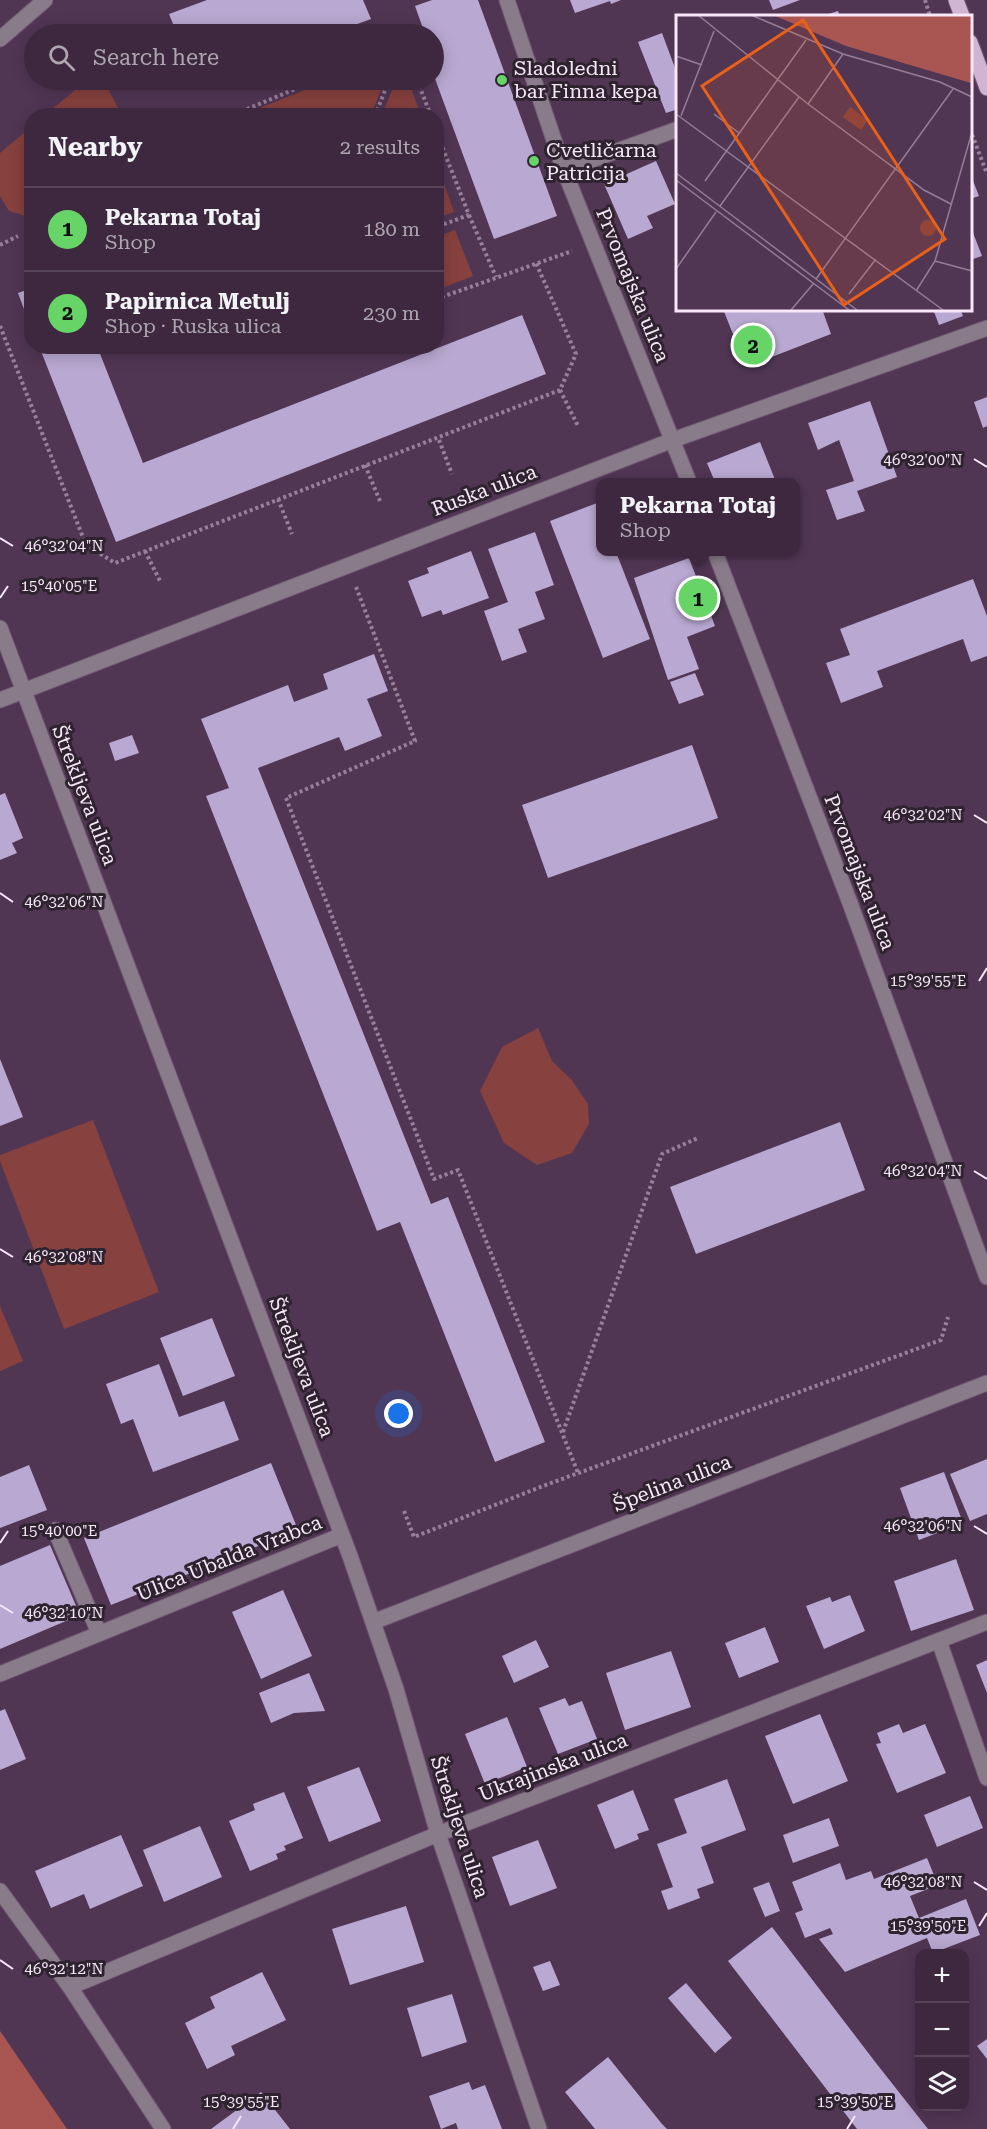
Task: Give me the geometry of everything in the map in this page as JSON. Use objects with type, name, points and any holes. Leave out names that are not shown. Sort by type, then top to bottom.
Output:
[{"type":"main road","points":[[956,0],[962,15]]},
{"type":"main road","points":[[972,47],[987,88]]},
{"type":"street","points":[[0,39],[45,0]]},
{"type":"street","name":"Prvomajska ulica","points":[[507,0],[564,170],[687,478]]},
{"type":"street","points":[[564,170],[676,130]]},
{"type":"street","name":"Ruska ulica","points":[[0,700],[673,440],[987,328]]},
{"type":"street","name":"Prvomajska ulica","points":[[717,556],[850,903],[987,1277]]},
{"type":"street","name":"Štrekljeva ulica","points":[[0,628],[342,1535],[396,1689],[438,1834],[539,2129]]},
{"type":"street","name":"Špelina ulica","points":[[373,1622],[987,1383]]},
{"type":"street","points":[[55,1530],[99,1633]]},
{"type":"street","name":"Ulica Ubalda Vrabca","points":[[0,1674],[342,1535]]},
{"type":"street","name":"Ukrajinska ulica","points":[[70,1987],[438,1834],[987,1622]]},
{"type":"street","points":[[939,1641],[987,1778]]},
{"type":"street","points":[[0,1891],[70,1987],[163,2129]]},
{"type":"path","points":[[925,0],[930,15]]},
{"type":"path","points":[[250,108],[293,90]]},
{"type":"path","points":[[378,108],[385,90]]},
{"type":"path","points":[[421,90],[428,108]]},
{"type":"path","points":[[972,134],[987,174]]},
{"type":"path","points":[[444,151],[496,277]]},
{"type":"path","points":[[444,224],[469,215]]},
{"type":"path","points":[[0,245],[18,236]]},
{"type":"path","points":[[444,296],[581,248]]},
{"type":"path","points":[[0,326],[86,545],[114,562],[560,390],[576,354],[536,263]]},
{"type":"path","points":[[560,390],[578,426]]},
{"type":"path","points":[[439,440],[452,474]]},
{"type":"path","points":[[365,465],[380,501]]},
{"type":"path","points":[[278,499],[292,534]]},
{"type":"path","points":[[145,550],[160,584]]},
{"type":"path","points":[[348,567],[416,741],[286,798],[434,1179],[458,1170],[578,1473]]},
{"type":"path","points":[[562,1433],[662,1154],[698,1138]]},
{"type":"path","points":[[404,1510],[414,1537],[578,1473],[940,1340],[948,1317]]},
{"type":"shaded area","points":[[75,90],[109,90],[118,108],[54,108]]},
{"type":"shaded area","points":[[305,90],[381,90],[374,108],[262,107]]},
{"type":"shaded area","points":[[392,90],[412,90],[418,108],[385,108]]},
{"type":"shaded area","points":[[24,133],[24,216],[9,211],[0,196],[0,153]]},
{"type":"shaded area","points":[[444,184],[454,212],[444,216]]},
{"type":"shaded area","points":[[455,230],[473,276],[444,287],[444,234]]},
{"type":"shaded area","points":[[538,1028],[552,1061],[571,1079],[588,1104],[589,1124],[572,1153],[537,1165],[504,1143],[480,1091],[502,1047]]},
{"type":"shaded area","points":[[93,1120],[159,1292],[64,1329],[0,1161],[0,1155]]},
{"type":"shaded area","points":[[0,1306],[23,1361],[0,1371]]},
{"type":"shaded area","points":[[0,2031],[67,2129],[0,2129]]},
{"type":"building","points":[[207,0],[363,0],[371,19],[357,24],[173,24],[169,14]]},
{"type":"building","points":[[432,0],[478,0],[557,216],[494,239],[439,90],[444,90],[444,24],[421,24],[415,6]]},
{"type":"building","points":[[570,0],[621,0],[611,4],[610,1],[575,13]]},
{"type":"building","points":[[769,0],[800,0],[773,10]]},
{"type":"building","points":[[838,11],[840,15],[825,15]]},
{"type":"building","points":[[662,33],[676,68],[676,110],[666,113],[638,42]]},
{"type":"building","points":[[656,161],[675,204],[647,216],[653,228],[628,239],[604,184]]},
{"type":"building","points":[[972,178],[979,196],[972,198]]},
{"type":"building","points":[[972,230],[982,256],[972,259]]},
{"type":"building","points":[[24,291],[24,309],[18,293]]},
{"type":"building","points":[[723,310],[822,310],[831,334],[746,367]]},
{"type":"building","points":[[933,310],[960,310],[963,316],[939,325]]},
{"type":"building","points":[[522,315],[546,374],[116,542],[42,354],[100,354],[143,463],[422,354],[444,354],[444,345]]},
{"type":"building","points":[[987,397],[987,426],[983,428],[974,402]]},
{"type":"building","points":[[870,401],[897,477],[857,491],[865,511],[837,520],[826,490],[854,481],[839,440],[818,450],[808,423]]},
{"type":"building","points":[[760,442],[774,478],[713,478],[707,463]]},
{"type":"building","points":[[596,503],[596,556],[618,556],[650,639],[603,658],[550,521]]},
{"type":"building","points":[[535,532],[554,585],[535,592],[545,619],[518,629],[527,652],[502,661],[484,611],[508,602],[488,549]]},
{"type":"building","points":[[471,551],[489,598],[443,615],[441,610],[422,617],[408,581],[429,573],[427,568]]},
{"type":"building","points":[[689,558],[715,626],[687,637],[699,669],[668,680],[634,578]]},
{"type":"building","points":[[973,579],[987,616],[987,656],[971,662],[963,639],[877,671],[883,687],[841,703],[826,663],[850,655],[840,629]]},
{"type":"building","points":[[374,654],[388,691],[367,699],[382,736],[345,751],[339,737],[258,768],[431,1204],[448,1197],[545,1442],[495,1462],[400,1222],[377,1231],[206,796],[229,788],[201,719],[288,685],[294,702],[328,689],[323,674]]},
{"type":"building","points":[[695,673],[704,695],[679,704],[670,682]]},
{"type":"building","points":[[132,735],[139,753],[115,761],[109,743]]},
{"type":"building","points":[[692,745],[718,818],[548,878],[522,805]]},
{"type":"building","points":[[5,793],[23,838],[12,843],[17,853],[0,860],[0,795]]},
{"type":"building","points":[[0,1059],[23,1117],[0,1126]]},
{"type":"building","points":[[840,1122],[865,1190],[696,1254],[670,1187]]},
{"type":"building","points":[[212,1318],[235,1376],[183,1396],[160,1338]]},
{"type":"building","points":[[159,1364],[179,1417],[224,1401],[239,1440],[153,1472],[133,1419],[121,1424],[106,1384]]},
{"type":"building","points":[[987,1459],[987,1514],[970,1521],[950,1474]]},
{"type":"building","points":[[271,1463],[298,1530],[111,1605],[84,1538]]},
{"type":"building","points":[[29,1465],[47,1510],[0,1528],[0,1477]]},
{"type":"building","points":[[944,1472],[963,1523],[919,1540],[900,1488]]},
{"type":"building","points":[[50,1545],[80,1615],[0,1649],[0,1566]]},
{"type":"building","points":[[956,1559],[974,1610],[911,1631],[894,1581]]},
{"type":"building","points":[[283,1590],[312,1656],[261,1679],[232,1612]]},
{"type":"building","points":[[850,1595],[865,1631],[824,1649],[806,1606],[830,1597],[832,1602]]},
{"type":"building","points":[[765,1627],[779,1662],[739,1678],[725,1643]]},
{"type":"building","points":[[536,1640],[549,1667],[514,1683],[502,1656]]},
{"type":"building","points":[[671,1651],[691,1707],[625,1730],[606,1673]]},
{"type":"building","points":[[987,1660],[987,1693],[976,1665]]},
{"type":"building","points":[[309,1673],[325,1711],[294,1713],[271,1723],[259,1693]]},
{"type":"building","points":[[565,1698],[569,1706],[582,1701],[597,1739],[558,1754],[539,1708]]},
{"type":"building","points":[[5,1709],[26,1759],[0,1770],[0,1711]]},
{"type":"building","points":[[820,1714],[848,1781],[793,1804],[765,1736]]},
{"type":"building","points":[[507,1717],[527,1767],[485,1784],[465,1734]]},
{"type":"building","points":[[899,1724],[903,1733],[925,1724],[946,1773],[897,1793],[876,1744],[881,1743],[877,1733]]},
{"type":"building","points":[[359,1767],[381,1821],[329,1842],[307,1787]]},
{"type":"building","points":[[727,1779],[746,1830],[701,1847],[714,1883],[697,1889],[700,1898],[668,1910],[661,1891],[673,1887],[657,1844],[687,1833],[674,1799]]},
{"type":"building","points":[[633,1790],[649,1830],[637,1834],[639,1839],[615,1849],[597,1805]]},
{"type":"building","points":[[284,1792],[303,1838],[284,1846],[286,1850],[276,1854],[278,1859],[250,1871],[229,1821],[255,1810],[253,1804]]},
{"type":"building","points":[[970,1796],[983,1828],[937,1847],[924,1815]]},
{"type":"building","points":[[829,1818],[839,1846],[793,1863],[783,1835]]},
{"type":"building","points":[[200,1826],[222,1877],[164,1902],[143,1850]]},
{"type":"building","points":[[121,1835],[143,1886],[90,1909],[84,1894],[51,1908],[35,1871]]},
{"type":"building","points":[[538,1840],[557,1888],[510,1906],[492,1857]]},
{"type":"building","points":[[927,1858],[938,1885],[910,1896],[919,1918],[966,1899],[980,1935],[943,1949],[931,1949],[927,1938],[845,1972],[819,1939],[833,1934],[830,1928],[805,1938],[795,1913],[803,1910],[792,1882],[840,1863],[846,1880],[871,1871],[874,1879]]},
{"type":"building","points":[[769,1882],[780,1911],[765,1917],[753,1888]]},
{"type":"building","points":[[406,1906],[424,1962],[350,1985],[332,1929]]},
{"type":"building","points":[[772,1927],[928,2129],[857,2129],[728,1961]]},
{"type":"building","points":[[550,1961],[560,1985],[543,1991],[533,1967]]},
{"type":"building","points":[[262,1972],[286,2020],[231,2046],[235,2055],[207,2069],[185,2023],[215,2008],[210,1997]]},
{"type":"building","points":[[686,1983],[732,2038],[715,2053],[668,1998]]},
{"type":"building","points":[[452,1994],[467,2042],[422,2057],[407,2008]]},
{"type":"building","points":[[987,2039],[987,2059],[977,2046]]},
{"type":"building","points":[[608,2057],[667,2129],[595,2129],[565,2092]]},
{"type":"building","points":[[469,2082],[472,2090],[485,2085],[502,2129],[458,2129],[456,2123],[441,2129],[429,2096]]},
{"type":"building","points":[[261,2092],[290,2129],[211,2129]]},
{"type":"place","name":"Sladoledni bar Finna kepa","points":[[502,80]]},
{"type":"place","name":"Cvetličarna Patricija","points":[[534,161]]},
{"type":"place","name":"Papirnica Metulj","points":[[753,345]]},
{"type":"place","name":"Pekarna Totaj","points":[[698,598]]}]
